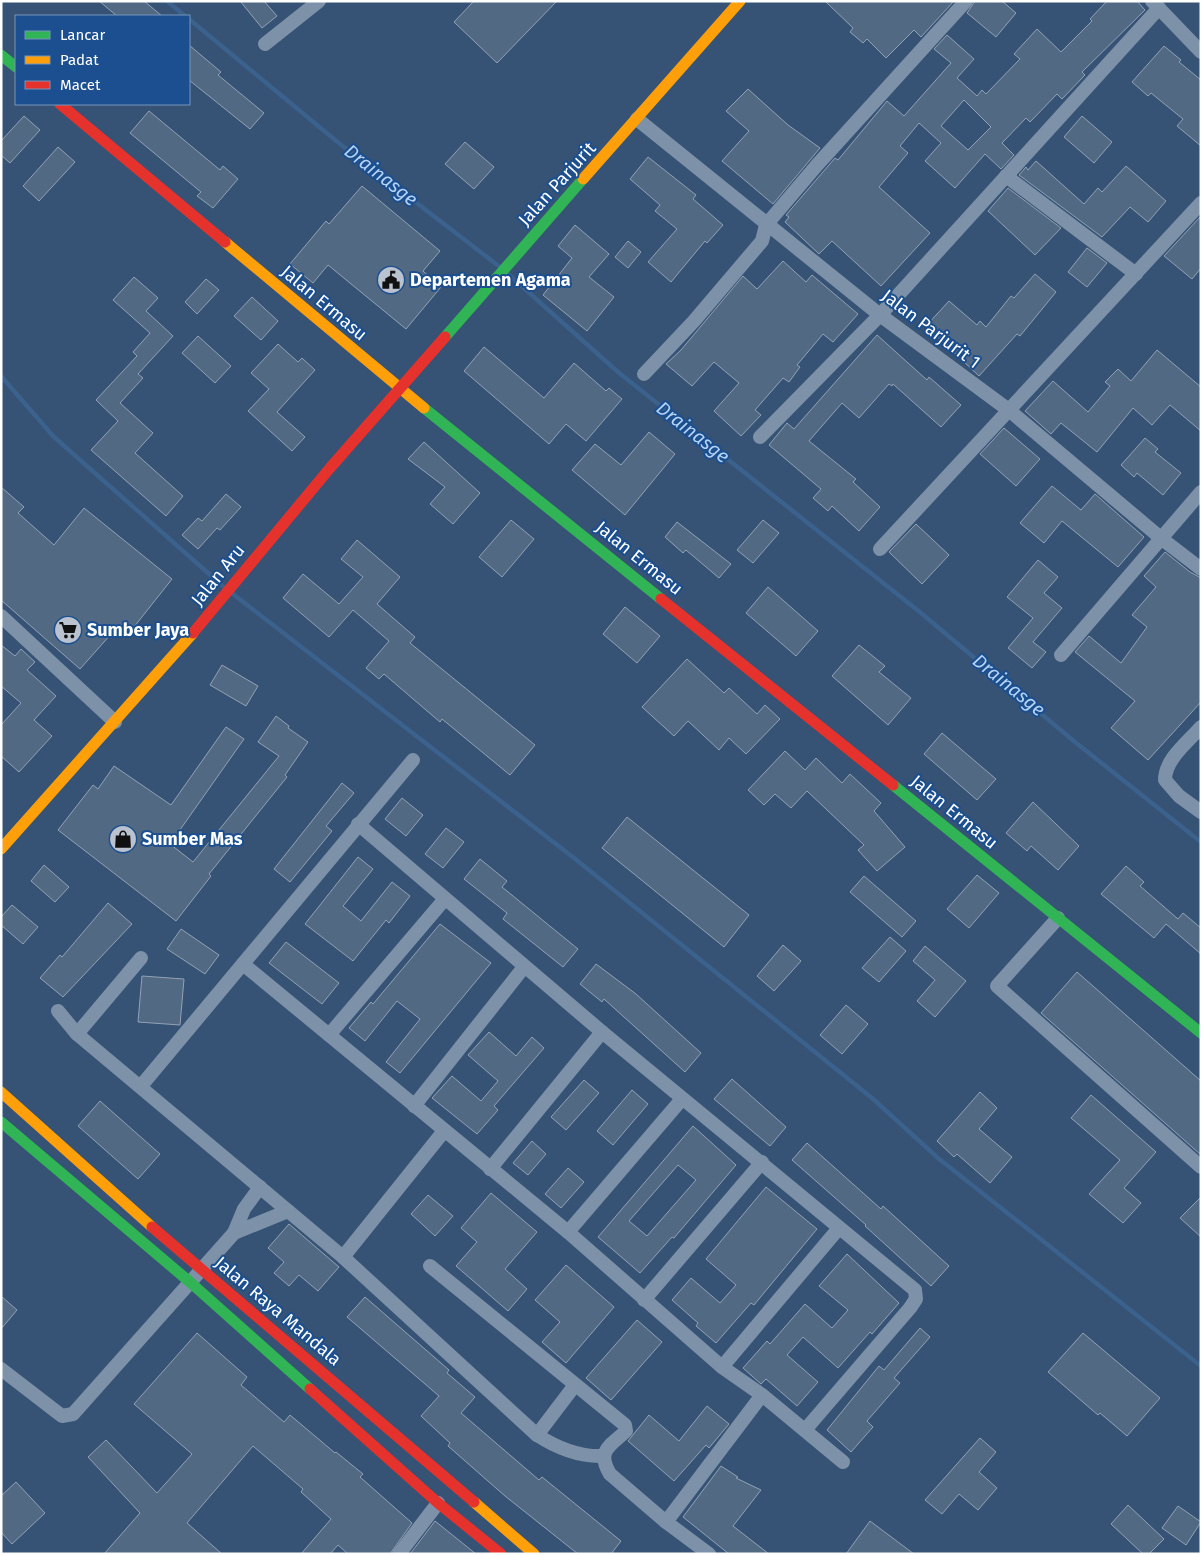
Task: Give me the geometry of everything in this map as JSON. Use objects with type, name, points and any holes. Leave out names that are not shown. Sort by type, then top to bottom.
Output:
[{"type":"main road","name":"Jalan Parjurit","points":[[399,388],[740,1]]},
{"type":"main road","points":[[1,55],[15,66]]},
{"type":"main road","name":"Jalan Ermasu","points":[[61,105],[399,388],[1201,1033]]},
{"type":"main road","name":"Jalan Aru","points":[[1,849],[216,607],[241,574],[399,388]]},
{"type":"main road","name":"Jalan Raya Mandala","points":[[1,1092],[202,1270],[534,1554]]},
{"type":"main road","name":"Jalan Raya Mandala","points":[[1,1122],[191,1283],[438,1503],[502,1554]]},
{"type":"main road","points":[[357,1432],[371,1413]]},
{"type":"street","points":[[265,44],[319,1]]},
{"type":"street","points":[[644,374],[694,321],[762,241],[766,224],[966,1]]},
{"type":"street","points":[[760,436],[880,315],[1006,176],[1156,5],[1201,52]]},
{"type":"street","name":"Jalan Parjurit 1","points":[[637,119],[880,315],[1010,411],[1162,539],[1201,569]]},
{"type":"street","points":[[1006,176],[1136,274]]},
{"type":"street","points":[[880,549],[1201,203]]},
{"type":"street","points":[[1061,654],[1201,492]]},
{"type":"street","points":[[1,616],[115,722]]},
{"type":"street","points":[[1201,727],[1171,761],[1165,772],[1165,780],[1179,796],[1201,812]]},
{"type":"street","points":[[141,1086],[413,760]]},
{"type":"street","points":[[358,824],[444,900],[915,1290],[916,1299],[805,1430]]},
{"type":"street","points":[[329,1035],[444,900]]},
{"type":"street","points":[[1058,918],[997,986],[1201,1167]]},
{"type":"street","points":[[77,1034],[141,958]]},
{"type":"street","points":[[242,964],[568,1232],[722,1367],[762,1395],[843,1462]]},
{"type":"street","points":[[414,1106],[524,966]]},
{"type":"street","points":[[58,1011],[77,1034],[342,1256],[537,1435],[559,1448],[588,1456],[603,1456]]},
{"type":"street","points":[[490,1169],[602,1032]]},
{"type":"street","points":[[568,1232],[682,1099]]},
{"type":"street","points":[[342,1256],[444,1131]]},
{"type":"street","points":[[644,1300],[762,1162]]},
{"type":"street","points":[[1,1369],[62,1416],[74,1414],[234,1233],[244,1209],[260,1186]]},
{"type":"street","points":[[234,1233],[288,1211]]},
{"type":"street","points":[[722,1367],[839,1228]]},
{"type":"street","points":[[430,1266],[627,1427],[626,1431],[605,1450],[603,1456],[604,1464],[610,1474],[666,1522],[709,1554]]},
{"type":"street","points":[[537,1435],[575,1385]]},
{"type":"street","points":[[666,1522],[762,1395]]},
{"type":"street","points":[[399,1554],[438,1503]]},
{"type":"building","points":[[99,1],[144,1],[161,15],[116,15]]},
{"type":"building","points":[[240,1],[264,1],[277,16],[262,28]]},
{"type":"building","points":[[474,1],[557,1],[497,63],[454,22]]},
{"type":"building","points":[[825,1],[954,1],[921,37],[914,30],[886,58],[867,39],[863,43],[850,32],[853,28]]},
{"type":"building","points":[[975,1],[1002,1],[1016,13],[996,37],[967,13]]},
{"type":"building","points":[[1107,1],[1137,1],[1145,10],[1082,72],[1085,75],[1062,99],[1057,94],[1030,122],[1026,118],[1002,143],[1014,155],[1001,169],[985,154],[955,188],[925,161],[941,143],[919,123],[900,146],[908,153],[879,187],[930,233],[881,286],[832,241],[819,254],[785,222],[789,217],[786,215],[835,158],[838,160],[887,101],[904,116],[951,63],[934,49],[947,35],[974,59],[957,78],[977,96],[982,90],[986,94],[1020,59],[1014,54],[1037,29],[1061,52],[1092,21],[1090,19]],"holes":[[[964,100],[991,127],[968,150],[941,126]]]},
{"type":"building","points":[[190,46],[221,72],[218,75],[264,113],[250,129],[190,81]]},
{"type":"building","points":[[1164,46],[1181,60],[1179,62],[1201,80],[1201,146],[1177,126],[1183,119],[1151,93],[1148,96],[1132,82]]},
{"type":"building","points":[[748,89],[788,125],[820,148],[773,204],[722,161],[749,131],[726,111]]},
{"type":"building","points":[[149,111],[220,170],[223,166],[238,179],[213,208],[197,196],[201,192],[130,133]]},
{"type":"building","points":[[24,116],[40,130],[10,163],[1,155],[1,141]]},
{"type":"building","points":[[1082,116],[1112,142],[1094,163],[1064,137]]},
{"type":"building","points":[[465,142],[494,167],[474,189],[445,164]]},
{"type":"building","points":[[58,147],[75,162],[39,201],[23,186]]},
{"type":"building","points":[[648,157],[696,195],[693,199],[723,225],[707,243],[705,241],[671,282],[648,262],[677,229],[655,211],[660,205],[630,179]]},
{"type":"building","points":[[1036,161],[1084,204],[1098,188],[1102,192],[1126,166],[1166,201],[1148,222],[1130,207],[1102,237],[1019,175],[1026,167],[1028,170]]},
{"type":"building","points":[[362,186],[440,251],[423,271],[441,287],[406,329],[328,265],[313,283],[290,264],[326,221],[329,224]]},
{"type":"building","points":[[1008,188],[1061,228],[1035,255],[988,211]]},
{"type":"building","points":[[1201,216],[1201,268],[1192,279],[1164,256]]},
{"type":"building","points":[[575,225],[609,254],[589,277],[614,297],[587,331],[543,295],[572,258],[558,246]]},
{"type":"building","points":[[628,241],[641,252],[628,268],[615,257]]},
{"type":"building","points":[[1087,248],[1107,263],[1087,287],[1068,272]]},
{"type":"building","points":[[783,261],[806,282],[812,275],[858,314],[833,342],[823,334],[797,365],[800,367],[789,382],[783,378],[755,410],[761,415],[741,436],[714,411],[739,383],[714,362],[692,386],[666,364],[681,350],[743,276],[757,289]]},
{"type":"building","points":[[1035,274],[1056,292],[1020,336],[1017,334],[979,376],[926,326],[949,301],[977,325],[980,321],[986,327],[1011,296],[1014,298]]},
{"type":"building","points":[[134,277],[158,298],[146,311],[173,336],[138,374],[143,378],[120,403],[153,433],[135,453],[183,496],[166,516],[91,450],[118,421],[96,400],[137,356],[133,352],[150,333],[113,300]]},
{"type":"building","points":[[206,279],[219,290],[197,314],[185,302]]},
{"type":"building","points":[[252,297],[278,321],[261,340],[234,316]]},
{"type":"building","points":[[877,335],[927,380],[929,377],[961,405],[941,427],[893,384],[892,386],[889,384],[859,418],[842,403],[809,441],[856,479],[853,482],[880,507],[859,531],[832,506],[828,511],[813,498],[821,489],[769,445],[787,423],[794,429]]},
{"type":"building","points":[[198,336],[231,366],[215,383],[182,353]]},
{"type":"building","points":[[278,344],[298,362],[302,358],[315,370],[277,412],[305,437],[292,451],[248,411],[269,389],[251,373]]},
{"type":"building","points":[[484,347],[544,398],[574,363],[606,391],[609,388],[622,399],[586,441],[566,424],[549,444],[464,371]]},
{"type":"building","points":[[1157,350],[1201,387],[1201,431],[1170,405],[1152,425],[1133,408],[1097,452],[1061,423],[1051,434],[1025,411],[1053,381],[1088,412],[1110,386],[1105,382],[1118,369],[1131,381]]},
{"type":"building","points":[[1004,428],[1040,459],[1016,486],[980,454]]},
{"type":"building","points":[[649,432],[675,454],[625,515],[572,470],[595,444],[621,465]]},
{"type":"building","points":[[1145,438],[1158,449],[1155,452],[1181,473],[1163,495],[1137,473],[1134,477],[1121,465]]},
{"type":"building","points":[[424,442],[480,493],[453,524],[430,504],[445,487],[408,459]]},
{"type":"building","points":[[1052,486],[1081,510],[1095,494],[1144,537],[1118,567],[1062,521],[1044,543],[1020,523]]},
{"type":"building","points":[[1,487],[24,507],[18,513],[54,545],[84,508],[172,579],[130,632],[120,624],[80,669],[1,600]]},
{"type":"building","points":[[226,494],[241,507],[220,530],[217,528],[198,549],[182,535],[198,518],[202,521]]},
{"type":"building","points":[[511,520],[534,539],[502,577],[479,557]]},
{"type":"building","points":[[763,520],[779,533],[753,563],[737,550]]},
{"type":"building","points":[[677,522],[731,564],[719,578],[686,550],[683,553],[665,537]]},
{"type":"building","points":[[916,524],[949,555],[922,584],[889,552]]},
{"type":"building","points":[[357,540],[400,577],[377,604],[415,637],[410,643],[535,745],[510,775],[442,719],[440,722],[384,674],[379,679],[366,668],[389,641],[353,610],[329,637],[283,598],[303,574],[339,604],[363,577],[341,559]]},
{"type":"building","points":[[1165,552],[1190,572],[1201,578],[1201,702],[1148,760],[1111,728],[1135,701],[1075,652],[1089,636],[1121,663],[1147,627],[1132,615],[1156,587],[1144,576]]},
{"type":"building","points":[[1038,560],[1058,577],[1044,593],[1062,608],[1033,642],[1046,652],[1032,668],[1008,648],[1033,618],[1007,597]]},
{"type":"building","points":[[768,587],[818,631],[796,656],[746,613]]},
{"type":"building","points":[[625,607],[660,636],[637,663],[603,634]]},
{"type":"building","points":[[1,645],[15,656],[21,649],[35,662],[27,670],[56,696],[34,720],[52,736],[19,772],[1,756],[1,725],[21,703],[1,686]]},
{"type":"building","points":[[859,645],[885,666],[879,672],[911,698],[888,725],[832,676]]},
{"type":"building","points":[[687,659],[724,693],[729,688],[757,714],[765,705],[780,719],[746,754],[729,738],[719,750],[688,721],[674,736],[642,707]]},
{"type":"building","points":[[222,665],[258,686],[246,706],[210,685]]},
{"type":"building","points":[[276,716],[289,726],[288,728],[308,742],[285,775],[287,777],[209,874],[211,876],[176,921],[58,830],[93,785],[98,789],[114,766],[171,805],[226,727],[244,739],[170,844],[193,862],[279,756],[258,742]]},
{"type":"building","points":[[942,733],[996,779],[977,800],[924,754]]},
{"type":"building","points":[[785,751],[805,770],[816,758],[842,783],[850,774],[881,803],[874,811],[905,847],[877,871],[858,850],[864,845],[807,791],[791,808],[775,794],[764,805],[748,790]]},
{"type":"building","points":[[342,783],[354,793],[326,826],[332,831],[290,882],[274,869]]},
{"type":"building","points":[[402,798],[423,815],[406,836],[385,819]]},
{"type":"building","points":[[1033,802],[1079,846],[1058,870],[1031,846],[1027,851],[1006,833]]},
{"type":"building","points":[[627,817],[749,915],[724,947],[602,848]]},
{"type":"building","points":[[446,828],[464,842],[443,868],[425,854]]},
{"type":"building","points":[[358,857],[373,869],[343,906],[361,921],[392,882],[410,896],[389,923],[386,920],[353,961],[305,924]]},
{"type":"building","points":[[480,859],[507,881],[502,887],[578,949],[563,967],[503,919],[507,913],[464,879]]},
{"type":"building","points":[[44,865],[69,887],[55,902],[31,881]]},
{"type":"building","points":[[1126,866],[1144,882],[1140,886],[1178,919],[1183,913],[1201,928],[1201,954],[1166,924],[1154,938],[1101,894]]},
{"type":"building","points":[[977,875],[999,893],[969,928],[947,909]]},
{"type":"building","points":[[864,876],[916,921],[902,937],[850,892]]},
{"type":"building","points":[[108,903],[132,924],[63,997],[40,978],[60,955],[62,957]]},
{"type":"building","points":[[12,905],[38,927],[23,944],[1,925],[1,917]]},
{"type":"building","points":[[440,924],[491,963],[400,1073],[386,1062],[420,1019],[397,1001],[365,1041],[349,1028],[371,1002],[373,1004]]},
{"type":"building","points":[[181,929],[219,955],[205,974],[167,949]]},
{"type":"building","points":[[890,937],[906,951],[879,982],[862,968]]},
{"type":"building","points":[[286,942],[339,983],[322,1004],[269,963]]},
{"type":"building","points":[[783,945],[801,961],[774,991],[757,976]]},
{"type":"building","points":[[925,946],[966,981],[935,1017],[917,1001],[935,980],[913,961]]},
{"type":"building","points":[[596,964],[636,994],[701,1053],[685,1072],[604,999],[602,1002],[580,984]]},
{"type":"building","points":[[1077,972],[1201,1081],[1201,1155],[1041,1013]]},
{"type":"building","points":[[142,976],[184,979],[180,1025],[138,1022]]},
{"type":"building","points":[[846,1005],[868,1024],[842,1054],[820,1035]]},
{"type":"building","points":[[489,1032],[516,1056],[532,1037],[544,1048],[494,1106],[498,1110],[477,1134],[432,1098],[452,1076],[481,1101],[498,1081],[468,1055]]},
{"type":"building","points":[[732,1079],[786,1127],[770,1146],[714,1099]]},
{"type":"building","points":[[584,1080],[599,1093],[566,1130],[551,1117]]},
{"type":"building","points":[[632,1090],[648,1104],[613,1145],[597,1131]]},
{"type":"building","points":[[980,1092],[997,1108],[979,1129],[1012,1157],[990,1183],[957,1154],[954,1157],[937,1141]]},
{"type":"building","points":[[1091,1095],[1156,1152],[1124,1188],[1141,1203],[1123,1223],[1089,1194],[1120,1160],[1071,1118]]},
{"type":"building","points":[[100,1101],[160,1154],[138,1179],[78,1126]]},
{"type":"building","points":[[693,1126],[736,1165],[674,1238],[672,1237],[640,1273],[598,1237]],"holes":[[[678,1165],[696,1180],[647,1236],[629,1221]]]},
{"type":"building","points":[[532,1141],[546,1154],[528,1175],[513,1163]]},
{"type":"building","points":[[807,1143],[881,1209],[883,1206],[949,1266],[931,1286],[866,1225],[792,1160]]},
{"type":"building","points":[[568,1168],[584,1182],[561,1208],[545,1194]]},
{"type":"building","points":[[766,1187],[817,1229],[754,1305],[751,1303],[716,1343],[696,1326],[698,1323],[672,1300],[691,1278],[720,1303],[736,1285],[706,1259]]},
{"type":"building","points":[[491,1193],[537,1232],[505,1269],[527,1289],[508,1311],[456,1266],[477,1242],[461,1228]]},
{"type":"building","points":[[428,1195],[453,1216],[435,1236],[411,1214]]},
{"type":"building","points":[[1201,1197],[1201,1237],[1180,1218]]},
{"type":"building","points":[[289,1224],[339,1267],[318,1291],[299,1275],[289,1286],[274,1273],[284,1262],[268,1248]]},
{"type":"building","points":[[847,1254],[899,1303],[872,1334],[870,1332],[838,1368],[803,1337],[787,1355],[818,1382],[797,1406],[766,1379],[761,1384],[743,1368],[767,1341],[770,1344],[805,1304],[832,1328],[848,1310],[819,1286]]},
{"type":"building","points":[[566,1265],[614,1307],[566,1363],[542,1342],[560,1322],[535,1300]]},
{"type":"building","points":[[1,1296],[17,1310],[1,1329]]},
{"type":"building","points":[[365,1297],[449,1370],[447,1373],[475,1397],[461,1413],[539,1480],[542,1477],[621,1541],[611,1554],[578,1554],[505,1496],[448,1446],[450,1443],[421,1416],[439,1396],[347,1317]]},
{"type":"building","points":[[637,1320],[662,1342],[611,1400],[586,1378]]},
{"type":"building","points":[[920,1328],[930,1337],[894,1378],[900,1383],[867,1421],[873,1427],[851,1452],[827,1430],[879,1366],[884,1370]]},
{"type":"building","points":[[197,1333],[247,1377],[241,1385],[284,1422],[290,1415],[336,1452],[363,1474],[360,1477],[412,1523],[390,1554],[348,1554],[338,1545],[330,1554],[301,1554],[331,1519],[301,1492],[303,1489],[253,1446],[187,1523],[222,1554],[104,1554],[140,1513],[88,1457],[106,1440],[157,1493],[192,1454],[134,1404]]},
{"type":"building","points":[[1083,1333],[1160,1398],[1127,1436],[1100,1413],[1098,1415],[1048,1372]]},
{"type":"building","points":[[707,1406],[729,1424],[709,1448],[706,1445],[674,1481],[628,1441],[649,1415],[679,1441]]},
{"type":"building","points":[[980,1438],[996,1452],[979,1472],[997,1488],[978,1510],[959,1494],[942,1514],[925,1500]]},
{"type":"building","points":[[721,1466],[738,1477],[736,1478],[761,1490],[733,1526],[769,1554],[729,1554],[683,1517]]},
{"type":"building","points":[[16,1482],[45,1513],[12,1544],[1,1532],[1,1496]]},
{"type":"building","points":[[1128,1505],[1164,1539],[1149,1554],[1143,1554],[1111,1524]]},
{"type":"building","points":[[1178,1506],[1201,1522],[1186,1545],[1162,1528]]},
{"type":"building","points":[[435,1521],[476,1554],[410,1554]]},
{"type":"building","points":[[870,1521],[914,1554],[846,1554]]},
{"type":"waterway","name":"Drainasge","points":[[167,1],[184,15]]},
{"type":"waterway","name":"Drainasge","points":[[190,20],[340,144],[500,267]]},
{"type":"waterway","name":"Drainasge","points":[[508,274],[618,372],[921,613],[1075,742],[1201,842]]},
{"type":"waterway","points":[[1,376],[53,436],[225,588]]},
{"type":"waterway","points":[[233,594],[574,858],[872,1098],[938,1158],[1201,1366]]},
{"type":"traffic: fast","points":[[1,55],[15,66]]},
{"type":"traffic: fast","points":[[445,337],[583,179]]},
{"type":"traffic: fast","points":[[424,408],[661,599]]},
{"type":"traffic: fast","points":[[893,785],[1201,1033]]},
{"type":"traffic: fast","points":[[1,1122],[191,1283],[310,1389]]},
{"type":"traffic: slow","points":[[583,179],[740,1]]},
{"type":"traffic: slow","points":[[225,242],[424,408]]},
{"type":"traffic: slow","points":[[1,849],[193,633]]},
{"type":"traffic: slow","points":[[1,1092],[152,1227]]},
{"type":"traffic: slow","points":[[474,1502],[534,1554]]},
{"type":"traffic: jam","points":[[61,105],[225,242]]},
{"type":"traffic: jam","points":[[193,633],[330,468],[445,337]]},
{"type":"traffic: jam","points":[[661,599],[893,785]]},
{"type":"traffic: jam","points":[[152,1227],[474,1502]]},
{"type":"traffic: jam","points":[[310,1389],[438,1503],[501,1554]]},
{"type":"place","name":"Departemen Agama","points":[[391,280]]},
{"type":"place","name":"Sumber Jaya","points":[[68,630]]},
{"type":"place","name":"Sumber Mas","points":[[123,839]]}]
